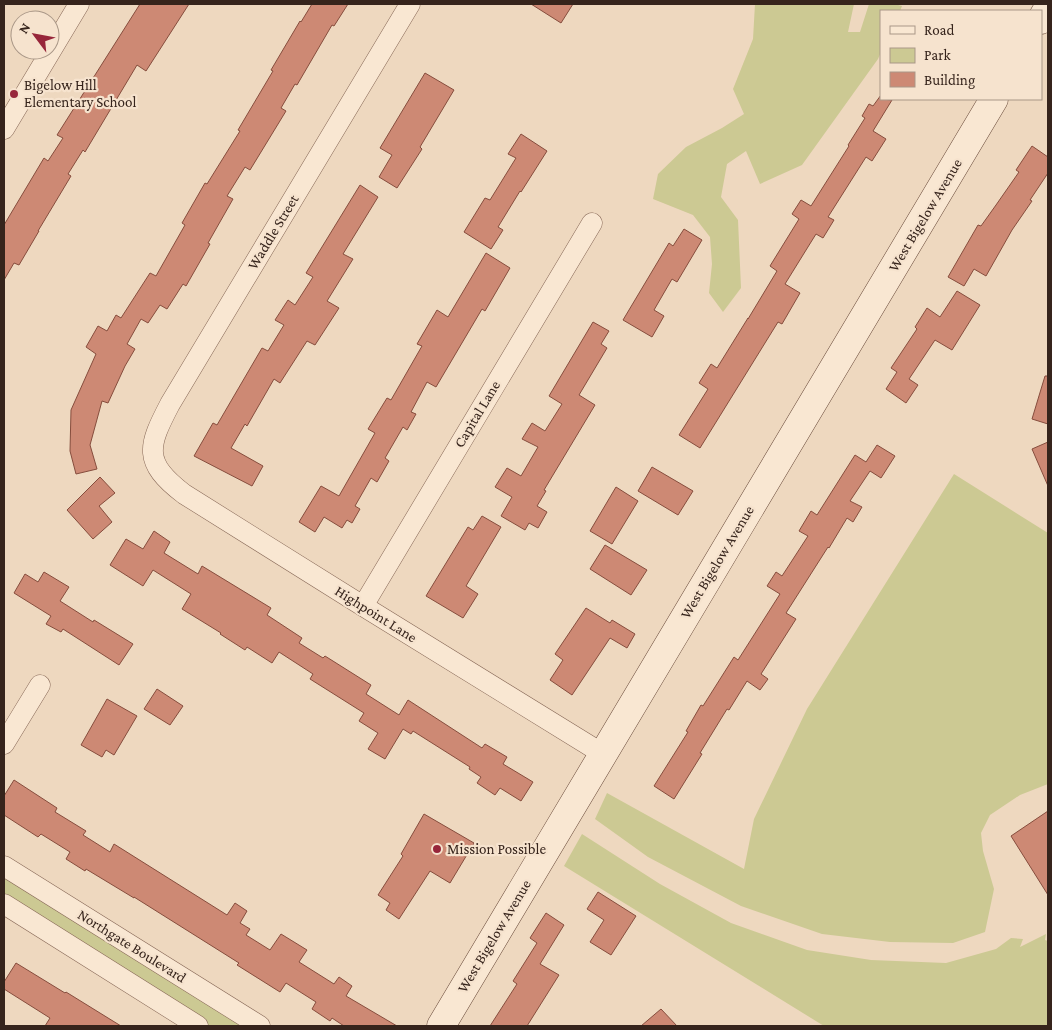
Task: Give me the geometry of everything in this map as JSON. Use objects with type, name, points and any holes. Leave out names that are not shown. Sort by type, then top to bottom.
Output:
[{"type":"main road","name":"West Bigelow Avenue","points":[[440,1026],[993,100]]},
{"type":"street","points":[[4,129],[79,4]]},
{"type":"street","name":"Waddle Street","points":[[156,466],[153,453],[154,440],[158,427],[170,404],[410,4]]},
{"type":"street","name":"Capital Lane","points":[[363,606],[592,222]]},
{"type":"street","name":"Highpoint Lane","points":[[156,466],[164,477],[184,494],[603,754]]},
{"type":"street","points":[[4,744],[40,685]]},
{"type":"street","name":"Northgate Boulevard","points":[[4,866],[260,1026]]},
{"type":"street","points":[[4,904],[198,1026]]},
{"type":"green space","points":[[755,4],[854,4],[848,32],[860,32],[869,4],[894,4],[902,6],[900,10],[880,10],[880,54],[878,59],[802,165],[760,184],[746,151],[727,164],[721,197],[738,220],[741,288],[723,312],[709,293],[712,264],[710,237],[693,215],[653,199],[658,174],[686,147],[744,114],[733,89],[753,39]]},
{"type":"green space","points":[[954,474],[1048,533],[1048,784],[1020,795],[990,815],[981,833],[983,851],[994,889],[985,932],[953,943],[890,942],[822,934],[741,906],[648,857],[595,819],[607,793],[744,869],[754,819],[807,709]]},
{"type":"green space","points":[[582,834],[660,884],[731,923],[807,950],[871,960],[946,963],[996,949],[1011,938],[1023,939],[1020,947],[1046,934],[1045,940],[1048,941],[1048,1026],[824,1026],[564,866]]},
{"type":"green space","points":[[4,875],[244,1026],[208,1026],[4,897]]},
{"type":"building","points":[[140,4],[189,4],[146,71],[137,65],[85,152],[83,150],[68,174],[71,176],[19,265],[14,263],[4,280],[4,225],[44,158],[48,161],[63,138],[57,135]]},
{"type":"building","points":[[312,4],[348,4],[334,26],[332,25],[297,85],[295,84],[281,108],[286,111],[250,170],[245,167],[227,196],[233,199],[186,286],[183,284],[167,309],[160,305],[148,323],[141,319],[127,344],[135,349],[108,403],[102,401],[90,445],[97,469],[76,474],[70,451],[71,410],[96,354],[86,347],[98,326],[107,331],[116,315],[121,318],[150,273],[156,276],[185,225],[182,223],[205,183],[207,184],[240,131],[238,130],[273,71],[271,70]]},
{"type":"building","points":[[531,4],[573,4],[561,23]]},
{"type":"building","points":[[425,73],[454,90],[420,147],[422,149],[397,188],[379,177],[392,155],[380,148]]},
{"type":"building","points":[[880,96],[880,100],[892,100],[873,131],[886,139],[872,161],[866,157],[828,217],[834,220],[823,238],[816,234],[785,284],[800,293],[782,324],[778,322],[700,448],[679,435],[708,389],[699,383],[711,364],[717,368],[777,271],[770,266],[799,219],[792,214],[801,200],[811,206],[865,118],[862,116],[869,104],[873,106]]},
{"type":"building","points":[[521,134],[547,151],[498,227],[503,230],[491,249],[464,232],[485,198],[490,200],[516,158],[508,154]]},
{"type":"building","points":[[1032,146],[1048,157],[1048,173],[986,276],[974,269],[964,286],[948,277],[978,225],[981,226],[1019,172],[1016,170]]},
{"type":"building","points":[[360,185],[378,197],[343,254],[353,259],[327,301],[339,308],[315,345],[307,341],[280,383],[274,379],[247,426],[245,424],[231,448],[263,466],[252,486],[194,456],[213,423],[217,425],[262,348],[268,351],[284,325],[275,320],[288,300],[295,305],[313,277],[306,273]]},
{"type":"building","points":[[684,229],[702,240],[677,282],[672,279],[654,310],[664,316],[652,337],[623,320],[669,243],[673,246]]},
{"type":"building","points":[[486,253],[510,268],[485,311],[482,309],[436,387],[427,382],[411,412],[416,414],[407,430],[403,427],[385,458],[389,461],[377,482],[371,478],[355,506],[360,509],[352,523],[347,520],[342,528],[324,517],[315,532],[299,522],[321,486],[339,496],[375,433],[368,429],[387,398],[391,400],[422,346],[417,344],[437,310],[448,317]]},
{"type":"building","points":[[957,291],[980,305],[952,350],[935,340],[909,379],[918,385],[906,403],[886,389],[897,372],[891,368],[917,329],[915,327],[927,308],[940,317]]},
{"type":"building","points":[[593,322],[609,331],[601,344],[607,348],[579,395],[595,405],[544,490],[546,491],[537,506],[547,512],[538,528],[529,523],[525,530],[501,516],[512,497],[495,487],[507,468],[521,476],[538,447],[522,439],[532,423],[545,431],[562,404],[549,396]]},
{"type":"building","points":[[1045,376],[1048,376],[1048,424],[1032,419]]},
{"type":"building","points":[[1048,442],[1048,486],[1032,449]]},
{"type":"building","points":[[877,445],[895,456],[881,478],[870,471],[850,501],[862,507],[853,522],[847,518],[786,613],[796,619],[761,674],[768,679],[760,690],[747,681],[729,710],[727,709],[674,799],[654,786],[688,732],[686,731],[701,705],[703,706],[734,657],[738,660],[780,594],[767,586],[776,572],[782,576],[808,536],[799,531],[811,511],[817,515],[855,455],[866,462]]},
{"type":"building","points":[[652,467],[693,491],[678,515],[638,491]]},
{"type":"building","points":[[100,477],[115,493],[99,506],[112,522],[93,539],[67,510]]},
{"type":"building","points":[[616,487],[638,501],[612,544],[590,531]]},
{"type":"building","points":[[482,516],[501,527],[466,586],[478,594],[463,618],[426,596],[468,527],[473,530]]},
{"type":"building","points":[[154,531],[170,542],[164,553],[198,574],[202,566],[271,608],[267,615],[302,638],[299,643],[323,658],[325,656],[371,685],[366,694],[399,715],[408,700],[482,748],[485,744],[507,757],[503,764],[533,782],[521,801],[500,788],[495,795],[477,783],[481,777],[469,769],[470,767],[413,731],[411,734],[403,729],[385,759],[368,749],[378,733],[359,721],[364,713],[310,679],[313,674],[279,652],[272,663],[247,647],[245,650],[220,634],[182,609],[191,594],[153,570],[143,586],[110,565],[126,539],[143,549]]},
{"type":"building","points":[[605,545],[647,570],[631,595],[590,569]]},
{"type":"building","points":[[44,572],[69,587],[60,601],[133,644],[119,665],[63,629],[61,632],[46,624],[51,616],[14,593],[25,574],[38,582]]},
{"type":"building","points":[[586,608],[610,623],[612,620],[635,634],[627,648],[610,638],[572,695],[550,680],[563,660],[555,654]]},
{"type":"building","points":[[157,689],[183,706],[170,725],[144,709]]},
{"type":"building","points":[[107,699],[137,716],[114,755],[106,750],[102,757],[81,745]]},
{"type":"building","points":[[14,780],[57,808],[55,812],[86,831],[83,835],[110,852],[114,844],[227,915],[235,903],[247,911],[240,923],[250,929],[246,935],[270,950],[281,934],[307,950],[299,962],[334,984],[339,977],[352,986],[346,996],[397,1026],[344,1026],[332,1018],[330,1021],[312,1009],[316,1002],[286,983],[280,992],[237,965],[239,963],[134,897],[66,859],[70,852],[41,834],[38,837],[4,815],[4,796]]},
{"type":"building","points":[[1048,811],[1048,895],[1011,836]]},
{"type":"building","name":"Mission Possible","points":[[424,814],[474,843],[450,883],[430,871],[399,919],[386,910],[390,903],[378,895],[403,856],[401,854]]},
{"type":"building","points":[[598,892],[636,916],[611,955],[590,942],[604,920],[587,909]]},
{"type":"building","points":[[546,913],[564,925],[540,964],[559,975],[527,1026],[490,1026],[517,984],[513,981],[537,943],[530,938]]},
{"type":"building","points":[[16,963],[121,1026],[45,1026],[50,1018],[4,989],[4,982]]},
{"type":"building","points":[[661,1009],[677,1026],[641,1026]]},
{"type":"place","name":"Bigelow Hill Elementary School","points":[[14,94]]},
{"type":"place","name":"Mission Possible","points":[[437,849]]}]
